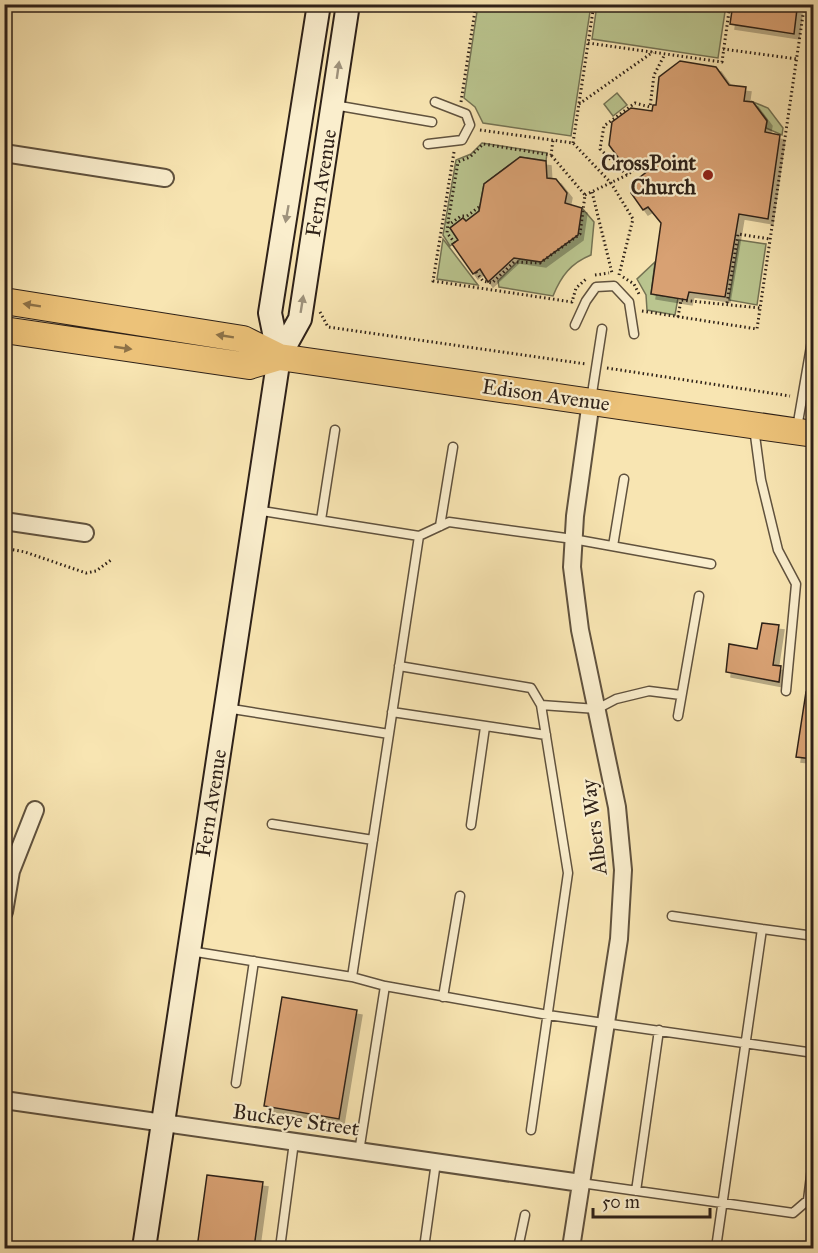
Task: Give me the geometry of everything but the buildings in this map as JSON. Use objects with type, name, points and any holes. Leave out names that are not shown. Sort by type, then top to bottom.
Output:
[{"type":"main road","name":"Edison Avenue","points":[[4,301],[243,339],[279,357],[805,432]]},
{"type":"main road","name":"Edison Avenue","points":[[4,330],[249,366],[279,357]]},
{"type":"street","name":"Fern Avenue","points":[[279,357],[270,314],[319,4]]},
{"type":"street","name":"Fern Avenue","points":[[144,1248],[279,357],[300,318],[348,4]]},
{"type":"street","points":[[4,153],[165,178]]},
{"type":"street","name":"Albers Way","points":[[571,1248],[619,939],[624,870],[617,807],[575,600],[573,539],[591,401]]},
{"type":"street","points":[[4,521],[85,533]]},
{"type":"street","points":[[4,912],[11,871],[35,810]]},
{"type":"street","name":"Buckeye Street","points":[[4,1100],[581,1183]]},
{"type":"lane","points":[[428,144],[462,140],[470,125],[466,114],[435,102]]},
{"type":"lane","points":[[333,105],[432,122]]},
{"type":"lane","points":[[575,325],[586,301],[596,287],[614,286],[628,302],[634,334]]},
{"type":"lane","points":[[591,401],[602,329]]},
{"type":"lane","points":[[805,432],[802,398],[813,329]]},
{"type":"lane","points":[[754,425],[761,480],[778,550],[796,584],[786,691]]},
{"type":"lane","points":[[321,520],[335,430]]},
{"type":"lane","points":[[440,526],[453,447]]},
{"type":"lane","points":[[613,546],[624,479]]},
{"type":"lane","points":[[256,510],[419,536],[449,522],[573,539],[711,564]]},
{"type":"lane","points":[[352,977],[419,536]]},
{"type":"lane","points":[[678,716],[699,596]]},
{"type":"lane","points":[[399,666],[531,688],[540,705],[568,873],[531,1130]]},
{"type":"lane","points":[[540,705],[597,709],[623,696],[649,691],[681,695]]},
{"type":"lane","points":[[226,708],[389,734]]},
{"type":"lane","points":[[392,712],[546,735]]},
{"type":"lane","points":[[471,825],[485,727]]},
{"type":"lane","points":[[272,824],[373,840]]},
{"type":"lane","points":[[443,997],[460,896]]},
{"type":"lane","points":[[672,916],[813,936]]},
{"type":"lane","points":[[716,1248],[762,929]]},
{"type":"lane","points":[[189,951],[352,977],[385,986],[548,1016],[813,1053]]},
{"type":"lane","points":[[236,1083],[254,961]]},
{"type":"lane","points":[[359,1152],[385,986]]},
{"type":"lane","points":[[636,1191],[658,1030]]},
{"type":"lane","points":[[280,1248],[294,1142]]},
{"type":"lane","points":[[581,1183],[793,1213],[808,1200],[813,1152]]},
{"type":"lane","points":[[424,1248],[436,1162]]},
{"type":"lane","points":[[518,1248],[525,1215]]},
{"type":"path","points":[[464,104],[460,102],[476,4]]},
{"type":"path","points":[[573,143],[594,4]]},
{"type":"path","points":[[588,43],[722,62],[730,4]]},
{"type":"path","points":[[641,306],[641,311],[757,329],[804,8],[783,4]]},
{"type":"path","points":[[723,49],[797,59]]},
{"type":"path","points":[[579,104],[653,52]]},
{"type":"path","points":[[627,176],[600,149],[604,126],[635,103],[650,107],[654,75],[666,54]]},
{"type":"path","points":[[476,137],[479,122]]},
{"type":"path","points":[[478,129],[573,143],[611,183],[633,219],[619,275]]},
{"type":"path","points":[[551,155],[553,140]]},
{"type":"path","points":[[455,243],[447,232],[458,162],[470,157],[483,144],[551,155],[585,195],[580,234],[540,263],[514,262],[492,283],[483,281],[476,272]]},
{"type":"path","points":[[458,152],[452,153],[433,281],[572,302],[576,288],[581,282],[600,273],[612,273],[634,284],[641,299]]},
{"type":"path","points":[[585,195],[627,176],[639,166]]},
{"type":"path","points":[[591,192],[612,273]]},
{"type":"path","points":[[448,222],[450,224],[461,216],[467,216],[479,207]]},
{"type":"path","points":[[727,303],[738,234],[770,239]]},
{"type":"path","points":[[678,317],[681,300],[760,308]]},
{"type":"path","points":[[321,302],[319,311],[328,327],[802,398]]},
{"type":"path","points":[[4,548],[25,552],[86,573],[96,571],[111,560]]},
{"type":"green space","points":[[478,5],[591,5],[571,136],[483,123],[475,107],[464,98]]},
{"type":"green space","points":[[597,5],[726,5],[718,58],[592,39]]},
{"type":"green space","points":[[617,93],[627,105],[613,116],[604,104]]},
{"type":"green space","points":[[753,102],[768,108],[783,128],[782,135],[766,128],[767,120]]},
{"type":"green space","points":[[482,143],[547,153],[546,161],[520,157],[484,184],[479,211],[466,221],[463,218],[450,228],[458,240],[450,246],[443,235],[456,160],[471,154]]},
{"type":"green space","points":[[582,208],[594,222],[591,255],[568,271],[553,296],[499,287],[498,281],[520,259],[541,262]]},
{"type":"green space","points":[[443,239],[478,285],[437,279]]},
{"type":"green space","points":[[739,240],[766,244],[757,305],[729,300]]},
{"type":"green space","points":[[655,262],[651,294],[678,298],[675,315],[647,310],[646,295],[637,279]]},
{"type":"place","name":"CrossPoint Church","points":[[708,175]]}]
